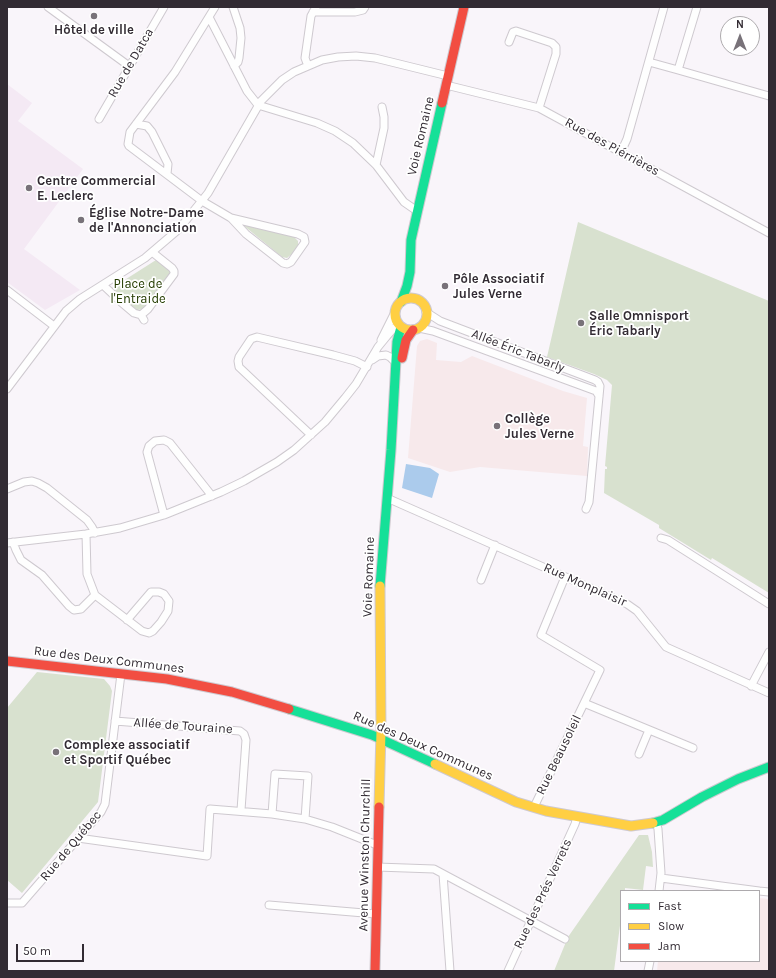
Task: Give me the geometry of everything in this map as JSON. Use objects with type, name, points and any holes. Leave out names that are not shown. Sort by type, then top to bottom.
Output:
[{"type":"street","points":[[48,7],[129,66]]},
{"type":"street","name":"Rue de Datca","points":[[99,119],[164,7]]},
{"type":"street","points":[[215,7],[175,72],[128,136],[129,146],[202,201],[231,218],[246,234],[285,264],[291,262],[305,242],[304,237],[298,234],[231,218]]},
{"type":"street","points":[[233,7],[240,28],[241,38],[238,62],[234,66]]},
{"type":"street","points":[[308,66],[305,58],[314,9],[355,12],[363,10],[365,7]]},
{"type":"street","name":"Voie Romaine","points":[[381,740],[380,588],[393,416],[395,362],[400,326],[395,318],[395,312],[401,302],[407,286],[410,272],[411,240],[464,7]]},
{"type":"street","points":[[621,152],[627,138],[664,7]]},
{"type":"street","points":[[678,70],[697,7]]},
{"type":"street","points":[[209,17],[247,92],[258,105],[317,123],[335,131],[353,143],[376,165],[404,202],[417,211]]},
{"type":"street","points":[[509,42],[513,32],[516,31],[552,43],[556,47],[556,54],[539,108]]},
{"type":"street","name":"Rue des Piérrières","points":[[7,389],[54,326],[71,307],[103,285],[129,270],[179,229],[208,193],[258,105],[271,90],[294,72],[322,60],[356,56],[375,58],[539,108],[769,232]]},
{"type":"street","points":[[649,62],[769,96]]},
{"type":"street","points":[[376,165],[384,128],[382,107]]},
{"type":"street","points":[[136,124],[147,126],[152,132],[168,164],[167,174]]},
{"type":"street","points":[[103,285],[134,313],[142,318],[174,274],[172,268],[152,252]]},
{"type":"street","name":"Voie Romaine","points":[[393,416],[400,379],[404,345],[416,329],[425,321],[425,307],[420,302],[410,272]]},
{"type":"street","points":[[7,290],[54,326]]},
{"type":"street","points":[[401,302],[410,298],[420,302]]},
{"type":"street","points":[[10,542],[95,533],[120,528],[164,515],[212,496],[244,481],[277,462],[325,422],[346,398],[369,364],[395,312]]},
{"type":"street","name":"Allée Éric Tabarly","points":[[426,312],[434,319],[595,380],[599,384],[589,502],[586,509]]},
{"type":"street","points":[[378,347],[391,331],[400,326],[407,330],[416,329]]},
{"type":"street","name":"Allée Éric Tabarly","points":[[416,329],[433,330],[596,391],[599,396]]},
{"type":"street","points":[[312,434],[239,366],[239,356],[251,339],[257,337],[369,364]]},
{"type":"street","points":[[369,364],[378,356],[382,355],[390,356],[395,362]]},
{"type":"street","points":[[164,515],[147,452],[149,446],[155,441],[164,440],[170,443],[212,496]]},
{"type":"street","points":[[7,489],[24,482],[32,481],[38,483],[47,488],[87,520],[95,533]]},
{"type":"street","name":"Rue Monplaisir","points":[[387,498],[633,607],[666,648],[769,693]]},
{"type":"street","points":[[86,534],[87,574],[95,595],[127,620],[142,631],[149,633],[153,631],[168,611],[169,601],[164,594],[159,592],[151,592],[127,620]]},
{"type":"street","points":[[660,538],[665,539],[769,604]]},
{"type":"street","points":[[10,542],[21,560],[49,582],[71,609],[81,609],[95,595]]},
{"type":"street","points":[[481,580],[495,546]]},
{"type":"street","name":"Rue Beausoleil","points":[[534,807],[600,670],[541,635],[565,577]]},
{"type":"street","points":[[751,686],[769,652]]},
{"type":"street","name":"Rue des Deux Communes","points":[[7,661],[189,682],[232,692],[348,726],[516,802],[577,817],[631,826],[650,824],[663,820],[702,797],[738,779],[769,768]]},
{"type":"street","name":"Rue de Québec","points":[[7,904],[22,903],[101,812],[105,804],[121,674]]},
{"type":"street","name":"Rue Beausoleil","points":[[584,703],[693,748]]},
{"type":"street","name":"Allée de Touraine","points":[[115,721],[240,731],[244,734],[246,740],[241,810]]},
{"type":"street","points":[[639,754],[649,730]]},
{"type":"street","name":"Avenue Winston Churchill","points":[[375,971],[377,845],[381,740]]},
{"type":"street","points":[[272,814],[275,774],[308,776],[305,819]]},
{"type":"street","points":[[78,838],[207,856],[210,808],[241,810],[305,819],[332,827],[377,845]]},
{"type":"street","name":"Rue des Prés Verrets","points":[[508,971],[576,824],[577,817]]},
{"type":"street","points":[[656,822],[658,828],[661,878],[659,890]]},
{"type":"street","points":[[377,867],[434,869],[565,939]]},
{"type":"street","points":[[443,874],[450,971]]},
{"type":"street","points":[[661,878],[751,890]]},
{"type":"street","points":[[269,905],[376,914]]},
{"type":"shaded area","points":[[7,84],[32,103],[18,121],[83,169],[24,249],[80,290],[45,310],[7,282]]},
{"type":"shaded area","name":"Collège Jules Verne","points":[[427,339],[437,343],[436,360],[461,362],[472,356],[563,391],[587,398],[583,446],[588,447],[587,476],[480,467],[450,472],[408,458],[417,346],[420,341]]},
{"type":"shaded area","points":[[760,898],[769,899],[769,971],[657,971],[658,962],[760,962]]},
{"type":"green space","points":[[578,222],[769,301],[769,593],[712,558],[711,560],[659,528],[659,525],[604,493],[605,469],[607,469],[605,466],[612,385],[607,380],[594,374],[547,357]]},
{"type":"green space","points":[[243,225],[294,237],[298,241],[298,245],[293,253],[287,258],[282,257]]},
{"type":"green space","name":"Place de l'Entraide","points":[[156,260],[169,268],[171,276],[145,309],[137,310],[112,290],[112,288]]},
{"type":"green space","name":"Complexe associatif et Sportif Québec","points":[[37,672],[104,679],[112,691],[98,802],[22,893],[7,880],[7,708]]},
{"type":"green space","points":[[639,835],[648,835],[652,852],[653,867],[646,866],[643,890],[625,888],[625,890],[620,890],[620,926],[614,971],[554,971],[568,937]]},
{"type":"water","points":[[406,464],[430,468],[439,474],[432,498],[402,488]]},
{"type":"traffic: fast","points":[[401,302],[410,272],[411,240],[442,103]]},
{"type":"traffic: fast","points":[[380,586],[391,450],[397,342],[401,327]]},
{"type":"traffic: fast","points":[[289,709],[372,735],[435,764]]},
{"type":"traffic: fast","points":[[653,823],[663,820],[702,797],[738,779],[769,767]]},
{"type":"traffic: slow","points":[[411,298],[417,299],[424,305],[427,314],[426,320],[420,327],[411,330],[405,329],[398,323],[395,314],[396,308],[402,301],[411,298]]},
{"type":"traffic: slow","points":[[379,807],[381,731],[380,586]]},
{"type":"traffic: slow","points":[[435,764],[516,802],[546,811],[631,826],[653,823]]},
{"type":"traffic: jam","points":[[442,103],[464,7]]},
{"type":"traffic: jam","points":[[402,358],[406,340],[413,330]]},
{"type":"traffic: jam","points":[[7,661],[167,679],[232,692],[289,709]]},
{"type":"traffic: jam","points":[[375,971],[379,807]]},
{"type":"place","name":"Hôtel de ville","points":[[94,16]]},
{"type":"place","name":"Centre Commercial E. Leclerc","points":[[29,188]]},
{"type":"place","name":"Église Notre-Dame de l'Annonciation","points":[[81,220]]},
{"type":"place","name":"Pôle Associatif Jules Verne","points":[[445,286]]},
{"type":"place","name":"Salle Omnisport Éric Tabarly","points":[[581,323]]},
{"type":"place","name":"Collège Jules Verne","points":[[497,426]]},
{"type":"place","name":"Complexe associatif et Sportif Québec","points":[[56,752]]}]
